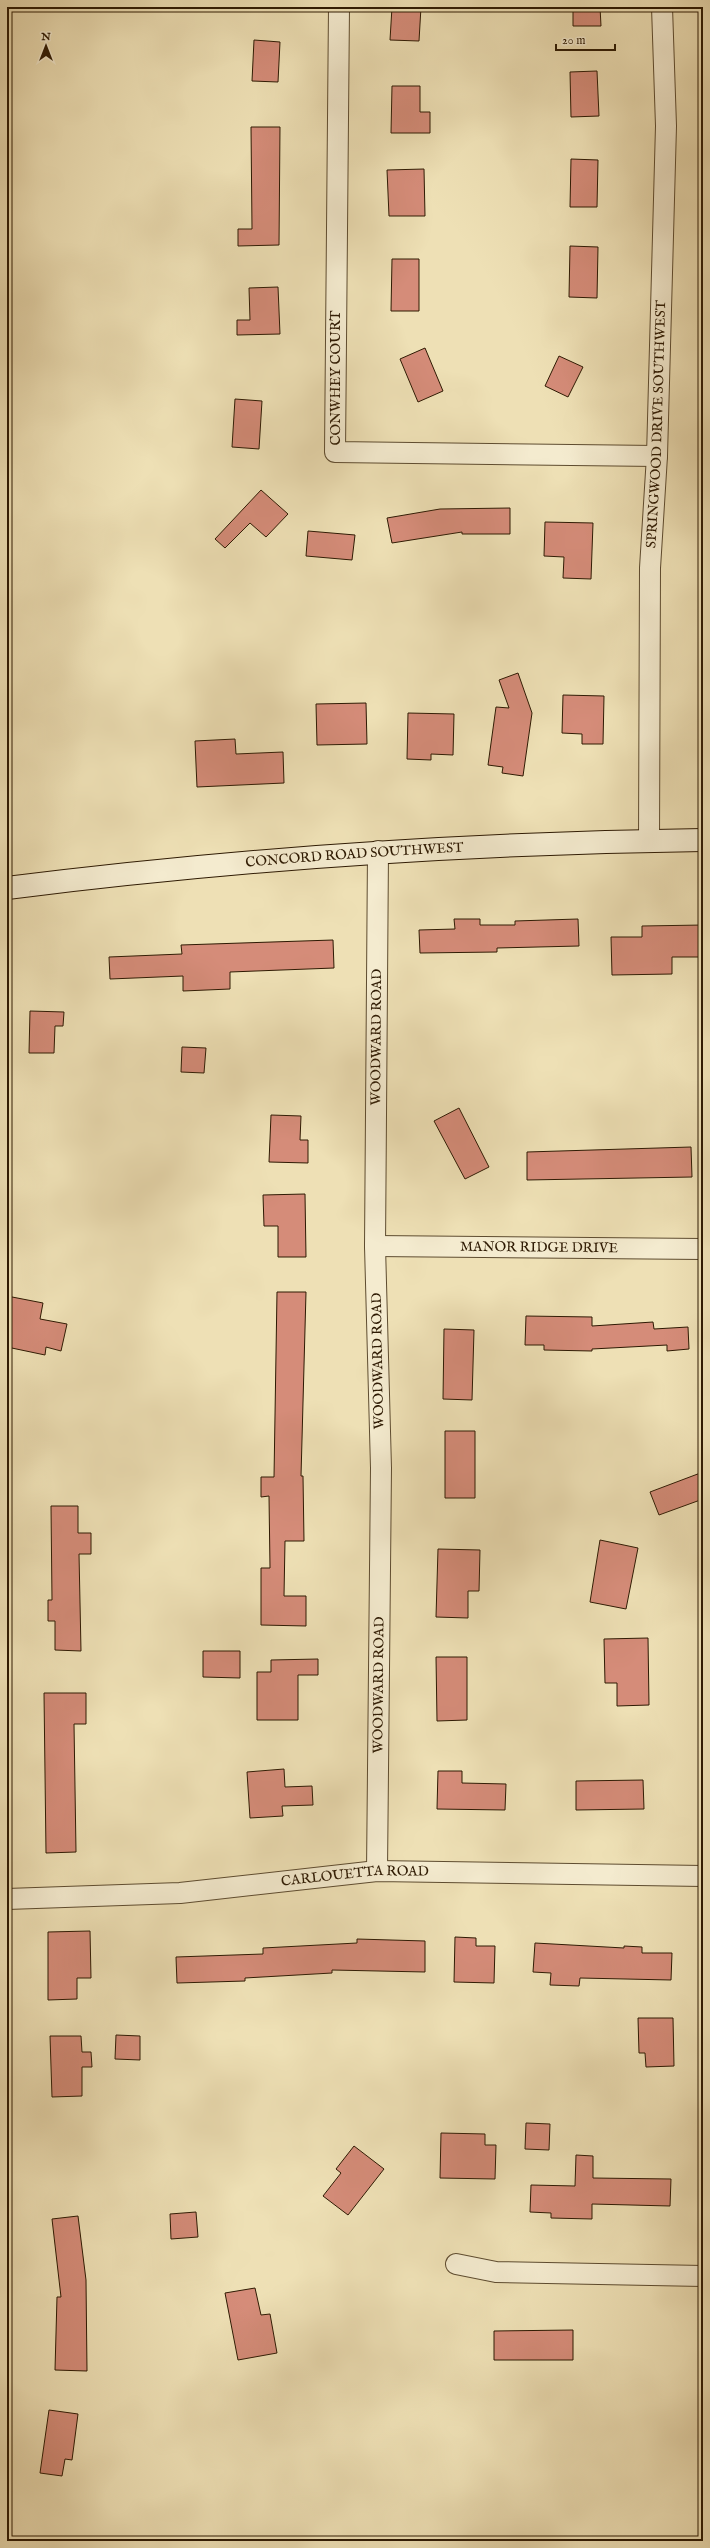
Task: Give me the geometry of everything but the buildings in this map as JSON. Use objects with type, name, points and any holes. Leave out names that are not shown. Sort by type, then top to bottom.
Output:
[{"type":"street","name":"CONWHEY COURT","points":[[339,7],[335,452],[657,456]]},
{"type":"street","name":"SPRINGWOOD DRIVE SOUTHWEST","points":[[649,841],[650,568],[657,456],[666,126],[662,7]]},
{"type":"street","name":"CONCORD ROAD SOUTHWEST","points":[[7,888],[138,872],[378,851],[466,846],[703,840]]},
{"type":"street","name":"WOODWARD ROAD","points":[[377,1870],[381,1468],[375,1246],[378,851]]},
{"type":"street","name":"MANOR RIDGE DRIVE","points":[[375,1246],[703,1249]]},
{"type":"street","name":"CARLOUETTA ROAD","points":[[7,1899],[180,1893],[377,1870],[703,1876]]},
{"type":"street","points":[[456,2264],[496,2272],[703,2276]]}]
